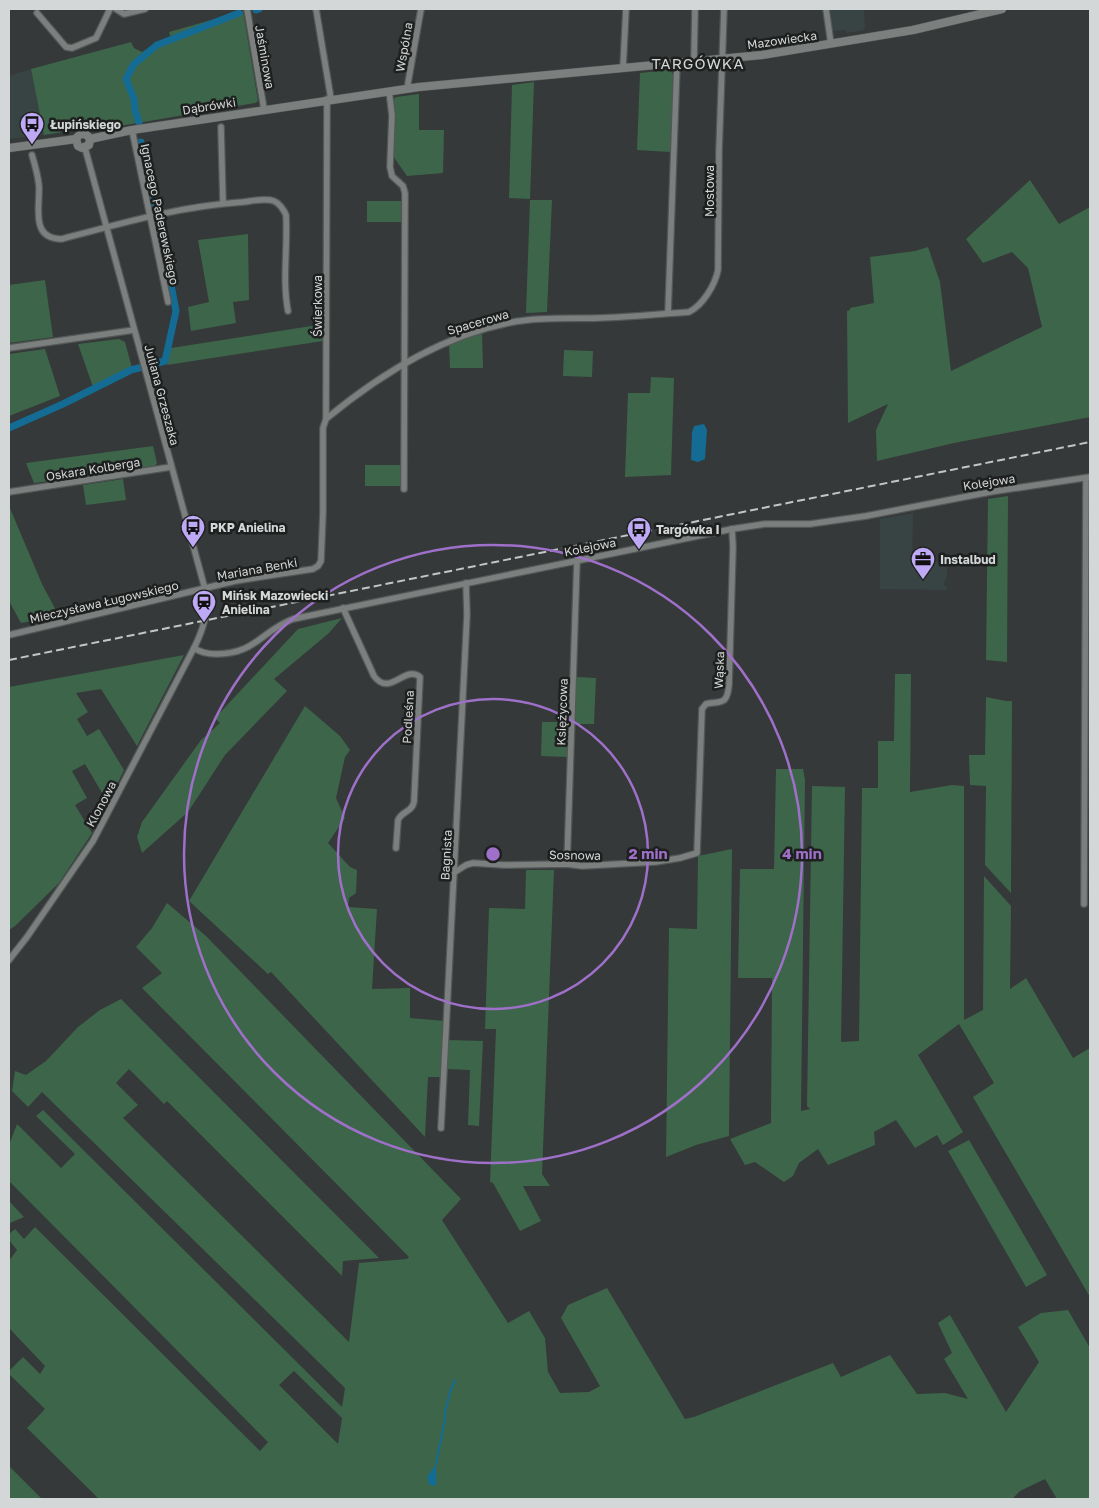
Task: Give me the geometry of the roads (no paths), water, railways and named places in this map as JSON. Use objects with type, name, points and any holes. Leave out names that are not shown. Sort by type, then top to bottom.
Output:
[{"type":"street","points":[[37,13],[66,47],[72,48],[94,41],[110,9]]},
{"type":"street","points":[[116,9],[124,14],[145,9]]},
{"type":"street","name":"Jaśminowa","points":[[247,9],[264,109]]},
{"type":"street","points":[[316,9],[329,99]]},
{"type":"street","name":"Wspólna","points":[[411,88],[408,83],[421,9]]},
{"type":"street","points":[[622,68],[626,9]]},
{"type":"street","points":[[694,61],[695,9]]},
{"type":"street","name":"Mostowa","points":[[689,312],[701,303],[717,276],[718,270],[719,150],[724,9]]},
{"type":"street","points":[[826,9],[830,44]]},
{"type":"street","name":"Mazowiecka","points":[[411,88],[762,55],[937,25],[1002,9]]},
{"type":"street","points":[[668,313],[677,63]]},
{"type":"street","name":"Dąbrówki","points":[[90,139],[132,130],[264,109],[411,88]]},
{"type":"street","points":[[389,91],[392,115],[390,167],[392,176],[403,186],[405,193],[404,488]]},
{"type":"street","name":"Świerkowa","points":[[323,512],[323,428],[326,419],[329,99]]},
{"type":"street","points":[[221,127],[223,203]]},
{"type":"street","name":"Ignacego Paderewskiego","points":[[132,130],[168,302]]},
{"type":"street","points":[[9,148],[76,139],[80,134],[87,135],[90,139],[89,145],[85,148],[78,146],[76,139]]},
{"type":"street","name":"Juliana Grzeszaka","points":[[85,148],[204,589],[207,606],[205,623],[194,648]]},
{"type":"street","points":[[32,155],[39,187],[39,224],[45,233],[53,238],[62,239],[150,215],[223,203],[273,201],[284,211],[286,225],[284,294],[288,311]]},
{"type":"street","name":"Spacerowa","points":[[326,419],[405,363],[453,338],[468,333],[510,322],[689,312]]},
{"type":"street","points":[[9,348],[134,330]]},
{"type":"street","name":"Oskara Kolberga","points":[[9,492],[172,467]]},
{"type":"street","points":[[1084,904],[1088,477]]},
{"type":"street","name":"Kolejowa","points":[[194,648],[200,652],[213,654],[241,650],[250,647],[285,622],[343,608],[732,529],[764,524],[810,524],[866,516],[990,492],[1088,477]]},
{"type":"street","name":"Mariana Benki","points":[[204,589],[235,581],[316,568],[320,561],[323,512]]},
{"type":"street","name":"Wąska","points":[[697,853],[702,709],[706,704],[724,701],[728,694],[729,685],[732,529]]},
{"type":"street","name":"Księżycowa","points":[[567,864],[577,560]]},
{"type":"street","name":"Bagnista","points":[[441,1128],[467,615],[466,583]]},
{"type":"street","name":"Mieczysława Ługowskiego","points":[[9,635],[204,589]]},
{"type":"street","name":"Podleśna","points":[[343,608],[374,676],[382,684],[387,684],[411,674],[420,677],[414,802],[410,809],[400,816],[398,820],[396,848]]},
{"type":"street","name":"Klonowa","points":[[9,960],[33,929],[93,841],[194,648]]},
{"type":"street","name":"Sosnowa","points":[[455,872],[473,862],[504,865],[567,864],[582,866],[655,862],[672,860],[697,853]]},
{"type":"water","points":[[704,424],[707,430],[705,459],[698,462],[691,460],[692,432],[694,426]]},
{"type":"water","points":[[436,1464],[436,1485],[432,1486],[429,1484],[427,1477]]},
{"type":"waterway","points":[[139,123],[134,99],[126,79],[134,64],[157,45],[239,13]]},
{"type":"waterway","points":[[141,142],[155,205]]},
{"type":"waterway","points":[[9,428],[63,404],[131,370],[165,361],[176,311],[159,222]]},
{"type":"waterway","points":[[436,1464],[445,1412],[455,1380]]},
{"type":"railway","points":[[9,660],[1090,442]]},
{"type":"place","name":"Łupińskiego","points":[[32,145]]},
{"type":"place","name":"PKP Anielina","points":[[193,548]]},
{"type":"place","name":"Targówka I","points":[[639,550]]},
{"type":"place","name":"Instalbud","points":[[923,580]]},
{"type":"place","name":"Mińsk Mazowiecki Anielina","points":[[204,623]]},
{"type":"district","name":"TARGÓWKA","points":[[698,63]]}]
